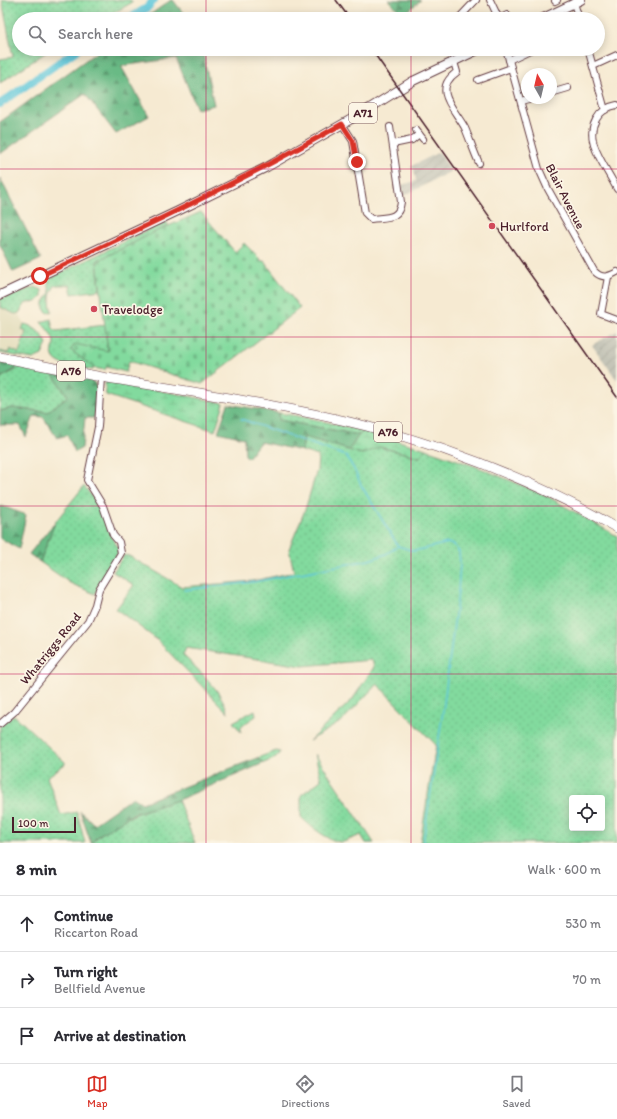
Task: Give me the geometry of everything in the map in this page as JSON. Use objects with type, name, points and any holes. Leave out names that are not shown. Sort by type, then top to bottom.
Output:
[{"type":"highway","name":"A76","points":[[0,357],[101,377],[302,412],[397,435],[459,455],[519,479],[578,507],[617,528]]},
{"type":"main road","points":[[556,12],[578,2]]},
{"type":"main road","name":"A71","points":[[0,295],[267,167],[413,81],[464,56]]},
{"type":"street","points":[[465,12],[476,0]]},
{"type":"street","points":[[490,0],[496,12]]},
{"type":"street","points":[[578,2],[579,12]]},
{"type":"street","points":[[593,66],[617,55]]},
{"type":"street","name":"Blair Avenue","points":[[508,56],[521,101]]},
{"type":"street","points":[[509,60],[517,56]]},
{"type":"street","points":[[590,56],[605,110]]},
{"type":"street","points":[[454,62],[456,72],[448,79],[446,84],[447,100],[464,126],[479,163]]},
{"type":"street","points":[[478,80],[511,68]]},
{"type":"street","points":[[557,91],[568,88]]},
{"type":"street","name":"Blair Avenue","points":[[522,104],[539,170],[548,190],[594,271],[602,277],[608,277]]},
{"type":"street","points":[[617,106],[605,110],[597,118],[592,131],[594,145],[617,189]]},
{"type":"street","points":[[342,124],[353,141],[365,213],[371,219],[396,215],[400,211],[401,202],[390,127]]},
{"type":"street","points":[[392,144],[412,140],[419,134]]},
{"type":"street","points":[[617,272],[608,277],[602,314],[617,320]]},
{"type":"street","name":"Whatriggs Road","points":[[0,724],[14,712],[88,621],[96,605],[99,589],[121,552],[120,542],[113,535],[103,506],[87,480],[98,427],[101,377]]},
{"type":"shaded area","points":[[439,152],[451,171],[402,197],[402,185],[416,181],[414,169],[410,167]]},
{"type":"shaded area","points":[[0,307],[15,314],[19,313],[24,324],[22,330],[26,331],[19,353],[0,351]]},
{"type":"shaded area","points":[[617,331],[617,380],[592,345]]},
{"type":"green space","points":[[2,0],[130,0],[133,2],[115,12],[12,12],[12,52]]},
{"type":"green space","points":[[173,0],[182,12],[154,12]]},
{"type":"green space","points":[[388,0],[421,0],[407,12],[400,12]]},
{"type":"green space","points":[[40,56],[0,83],[0,59]]},
{"type":"green space","points":[[91,56],[204,56],[214,105],[197,109],[176,58],[121,66],[149,116],[116,134],[85,94],[0,154],[0,122]]},
{"type":"green space","points":[[0,178],[41,259],[13,272],[0,245]]},
{"type":"green space","points":[[201,212],[235,252],[244,243],[262,261],[264,261],[300,308],[202,384],[129,361],[126,372],[106,367],[105,370],[94,368],[71,350],[75,344],[108,351],[97,261],[159,230]]},
{"type":"green space","points":[[166,221],[169,226],[97,261],[100,290],[72,294],[70,285],[56,285],[50,297],[52,311],[48,313],[44,309],[44,302],[50,293],[48,281],[52,277]]},
{"type":"green space","points":[[35,287],[42,290],[42,297],[36,302],[26,303],[19,313],[15,314],[0,307],[0,299]]},
{"type":"green space","points":[[51,319],[53,328],[56,331],[105,325],[108,352],[71,350],[94,368],[93,370],[64,365],[55,360],[52,354],[54,343],[53,337],[41,322]]},
{"type":"green space","points":[[24,324],[34,328],[46,341],[47,344],[42,355],[33,359],[0,353],[0,351],[8,353],[10,349],[19,353],[26,332],[22,330]]},
{"type":"green space","points":[[0,362],[15,364],[16,369],[0,378]]},
{"type":"green space","points":[[15,364],[50,371],[68,396],[48,412],[12,408],[0,411],[0,378],[16,370]]},
{"type":"green space","points":[[50,371],[90,379],[94,382],[98,391],[94,418],[85,418],[82,448],[75,452],[67,435],[57,438],[43,417],[34,416],[26,437],[20,425],[0,425],[0,411],[12,408],[47,412],[68,396]]},
{"type":"green space","points":[[106,381],[224,403],[215,431],[106,395]]},
{"type":"green space","points":[[228,404],[280,413],[279,420],[359,435],[349,450],[304,437],[302,451],[260,442],[248,458],[245,455],[244,438],[218,432]]},
{"type":"green space","points":[[280,413],[365,431],[359,435],[278,420]]},
{"type":"green space","points":[[365,431],[426,449],[420,457],[380,447],[362,454],[349,450],[359,435]]},
{"type":"green space","points":[[304,436],[362,454],[379,447],[420,457],[426,449],[480,468],[545,495],[617,536],[617,843],[420,843],[436,745],[377,684],[342,721],[309,741],[352,700],[374,667],[372,660],[302,666],[186,648],[183,655],[203,674],[215,689],[225,704],[228,713],[156,639],[116,609],[134,585],[113,572],[124,555],[129,556],[182,587],[253,581],[294,572],[289,549],[305,510],[317,470],[318,456],[302,451]]},
{"type":"green space","points":[[84,486],[101,508],[112,538],[118,547],[118,553],[95,594],[70,583],[40,562],[55,522]]},
{"type":"green space","points":[[2,506],[26,515],[19,549],[0,538],[0,507]]},
{"type":"green space","points":[[55,522],[40,562],[29,554]]},
{"type":"green space","points":[[255,710],[256,716],[241,726],[241,732],[233,722]]},
{"type":"green space","points":[[14,715],[65,762],[65,764],[47,777],[61,815],[77,812],[85,843],[0,843],[0,726]]},
{"type":"green space","points":[[276,751],[280,752],[276,758],[264,763],[257,758]]},
{"type":"green space","points":[[315,754],[374,843],[366,843],[361,835],[343,842],[332,840],[309,825],[301,817],[301,795],[321,780]]},
{"type":"green space","points":[[257,758],[264,763],[178,800],[133,814],[99,835],[91,843],[80,811],[94,824],[133,797],[142,803]]},
{"type":"green space","points":[[178,800],[195,843],[91,843],[101,834],[121,821],[142,811]]},
{"type":"waterway","points":[[140,12],[147,8],[154,0]]},
{"type":"waterway","points":[[0,104],[68,56]]},
{"type":"waterway","points":[[241,419],[346,456],[361,485],[398,546]]},
{"type":"waterway","points":[[184,590],[253,582],[369,560],[386,554],[398,546],[414,551],[448,543],[455,546],[459,552],[460,563],[458,592],[443,711],[423,843]]},
{"type":"railway","points":[[336,0],[345,12]]},
{"type":"railway","points":[[376,56],[617,397]]},
{"type":"place","name":"Hurlford","points":[[492,226]]},
{"type":"place","name":"Travelodge","points":[[94,309]]},
{"type":"route","points":[[40,276],[267,167],[342,124],[353,141],[357,162]]}]
